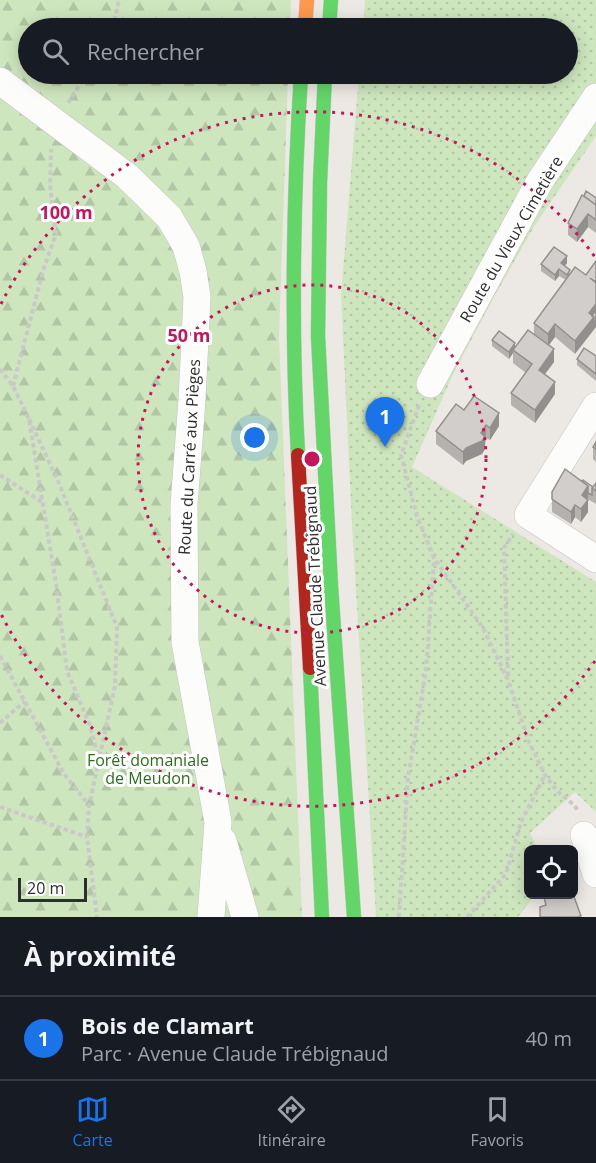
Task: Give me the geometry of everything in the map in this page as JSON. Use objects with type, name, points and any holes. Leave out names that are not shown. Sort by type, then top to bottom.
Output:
[{"type":"main road","points":[[306,18],[307,0]]},
{"type":"main road","points":[[330,18],[331,0]]},
{"type":"main road","name":"Avenue Claude Trébignaud","points":[[301,84],[297,141],[293,334],[322,917]]},
{"type":"main road","name":"Avenue Claude Trébignaud","points":[[325,84],[320,182],[318,336],[333,621],[354,917]]},
{"type":"street","name":"Route du Carré aux Pièges","points":[[0,81],[127,176],[169,217],[186,246],[193,272],[196,309],[184,505],[185,642],[218,822],[211,917]]},
{"type":"street","name":"Route du Vieux Cimetière","points":[[430,384],[540,181],[596,97]]},
{"type":"street","points":[[596,406],[528,515],[596,559]]},
{"type":"street","points":[[218,822],[245,917]]},
{"type":"street","points":[[584,835],[596,874]]},
{"type":"path","points":[[114,18],[119,0]]},
{"type":"path","points":[[13,386],[56,234],[50,185],[50,157],[56,123],[81,84]]},
{"type":"path","points":[[0,369],[13,386],[58,481],[117,627],[116,686],[89,806],[87,837],[97,917]]},
{"type":"path","points":[[430,384],[420,402],[401,455],[417,516],[434,558],[483,628],[508,680],[529,742],[545,775],[557,791],[574,805],[585,822],[584,835]]},
{"type":"path","points":[[29,420],[68,671],[89,723],[100,759]]},
{"type":"path","points":[[0,475],[42,502]]},
{"type":"path","points":[[508,680],[504,548],[528,515]]},
{"type":"path","points":[[399,917],[408,778],[426,670],[434,558]]},
{"type":"path","points":[[0,656],[64,774],[89,806]]},
{"type":"path","points":[[0,723],[25,701]]},
{"type":"path","points":[[467,917],[506,874],[521,822],[545,775]]},
{"type":"path","points":[[0,807],[87,837]]},
{"type":"green space","name":"Forêt domaniale de Meudon","points":[[0,0],[291,0],[290,18],[18,18],[18,84],[288,84],[279,337],[302,917],[0,917]]},
{"type":"green space","points":[[365,0],[596,0],[596,136],[535,225],[493,299],[454,372],[412,467],[596,582],[596,812],[575,792],[530,833],[536,845],[524,845],[524,899],[532,899],[518,917],[376,917],[352,524],[341,296],[358,84],[578,84],[578,18],[364,18]]},
{"type":"building","points":[[586,191],[596,198],[596,205],[584,196]]},
{"type":"building","points":[[582,195],[596,205],[596,220],[588,214],[577,229],[568,223]]},
{"type":"building","points":[[554,247],[567,256],[561,263],[570,270],[567,275],[559,269],[555,275],[541,264]]},
{"type":"building","points":[[596,261],[596,282],[590,278],[596,283],[596,304],[589,313],[594,317],[575,341],[555,324],[548,334],[534,323],[575,267],[586,275]]},
{"type":"building","points":[[596,310],[596,320],[594,323],[592,316]]},
{"type":"building","points":[[528,330],[554,349],[539,370],[555,382],[535,410],[511,393],[532,364],[513,350]]},
{"type":"building","points":[[499,331],[515,343],[509,352],[492,340]]},
{"type":"building","points":[[584,348],[596,356],[596,374],[577,359]]},
{"type":"building","points":[[474,396],[499,413],[490,428],[486,425],[481,433],[485,437],[482,441],[466,448],[463,452],[436,431],[456,404],[464,410]]},
{"type":"building","points":[[565,469],[588,486],[582,495],[588,500],[581,509],[575,505],[571,512],[552,499],[552,492]]},
{"type":"building","points":[[583,480],[593,487],[592,495],[588,493],[588,486]]},
{"type":"building","points":[[544,899],[575,899],[581,916],[540,917],[540,907],[546,905]]},
{"type":"traffic: fast","points":[[330,18],[331,0]]},
{"type":"traffic: fast","points":[[298,455],[294,360],[294,264],[300,84]]},
{"type":"traffic: fast","points":[[325,84],[320,182],[318,336],[331,586],[354,917]]},
{"type":"traffic: fast","points":[[310,668],[322,917]]},
{"type":"traffic: slow","points":[[306,18],[307,0]]},
{"type":"traffic: jam","points":[[298,455],[310,668]]},
{"type":"place","name":"Bois de Clamart","points":[[385,447]]}]
